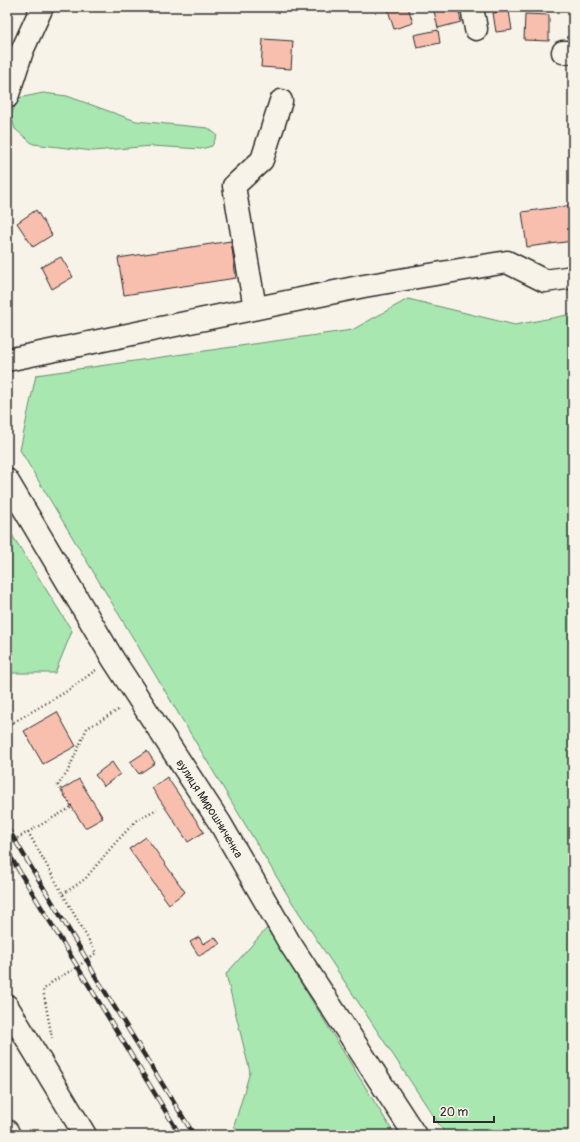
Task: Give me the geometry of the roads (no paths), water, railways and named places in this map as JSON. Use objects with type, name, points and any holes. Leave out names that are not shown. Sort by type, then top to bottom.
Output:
[{"type":"street","points":[[7,97],[22,51],[42,7]]},
{"type":"street","points":[[472,7],[476,29]]},
{"type":"street","points":[[255,308],[234,186],[262,160],[281,101]]},
{"type":"street","points":[[7,360],[364,286],[507,262],[545,281],[573,277]]},
{"type":"street","name":"вулиця Мирошниченка","points":[[7,480],[138,699],[220,823],[289,942],[415,1135]]},
{"type":"street","points":[[7,1006],[85,1135]]},
{"type":"street","points":[[7,1131],[9,1135]]},
{"type":"railway","points":[[7,827],[94,974],[194,1135]]},
{"type":"railway","points":[[7,851],[180,1135]]}]
